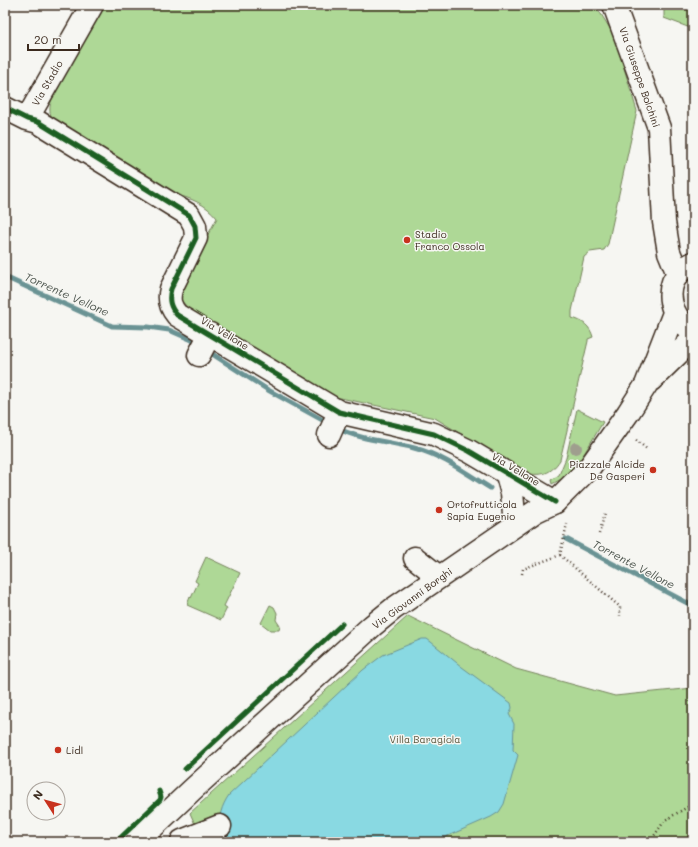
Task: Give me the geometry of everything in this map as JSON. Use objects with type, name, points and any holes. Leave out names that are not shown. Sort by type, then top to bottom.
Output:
[{"type":"main road","name":"Via Giuseppe Bolchini","points":[[614,5],[659,128],[664,222],[669,252],[688,266]]},
{"type":"main road","name":"Via Stadio","points":[[27,119],[89,6]]},
{"type":"main road","name":"Via Vellone","points":[[5,108],[27,119],[38,122],[189,215],[195,226],[196,238],[171,289],[169,298],[172,309],[177,315],[339,412],[434,434],[469,451],[507,475],[555,502]]},
{"type":"main road","points":[[688,266],[673,283],[670,293],[674,313],[681,322],[693,329]]},
{"type":"main road","name":"Via Giovanni Borghi","points":[[137,842],[372,626],[439,577],[515,525],[536,511],[555,502],[589,468],[646,385],[674,313]]},
{"type":"main road","points":[[199,355],[210,334]]},
{"type":"main road","name":"Via Giovanni Borghi","points":[[646,385],[693,339]]},
{"type":"main road","points":[[329,435],[339,412]]},
{"type":"main road","name":"Via Vellone","points":[[507,475],[512,493],[515,525]]},
{"type":"main road","points":[[415,558],[439,577]]},
{"type":"main road","points":[[160,820],[181,840],[220,826]]},
{"type":"path","points":[[636,440],[648,450]]},
{"type":"path","points":[[599,534],[605,513]]},
{"type":"path","points":[[560,555],[567,524]]},
{"type":"path","points":[[522,574],[522,569],[560,555]]},
{"type":"path","points":[[560,555],[620,607],[620,616]]},
{"type":"path","points":[[650,842],[665,820],[693,804]]},
{"type":"green space","name":"Stadio Franco Ossola","points":[[103,5],[593,5],[601,14],[614,35],[637,111],[608,244],[604,250],[590,252],[584,257],[572,311],[572,318],[586,324],[593,337],[588,339],[560,460],[553,469],[542,474],[526,474],[435,418],[331,396],[195,316],[180,299],[180,286],[217,218],[203,205],[186,197],[173,194],[53,121],[50,113],[52,99]]},
{"type":"green space","points":[[664,5],[693,5],[693,29],[664,18]]},
{"type":"green space","points":[[577,409],[603,422],[578,464],[567,476],[552,484],[551,480],[559,475],[566,458]]},
{"type":"green space","points":[[206,557],[240,573],[224,606],[227,608],[221,620],[187,605],[198,583],[195,581]]},
{"type":"green space","points":[[270,605],[274,607],[277,613],[276,620],[280,626],[279,630],[270,630],[261,623]]},
{"type":"green space","name":"Villa Baragiola","points":[[408,616],[516,669],[615,696],[693,688],[693,842],[203,842],[190,813]]},
{"type":"water","points":[[422,639],[427,639],[511,703],[512,708],[509,714],[514,724],[513,750],[518,755],[504,804],[499,812],[434,842],[228,842],[221,831],[220,817],[224,803],[229,795],[363,670],[383,655]]},
{"type":"waterway","name":"Torrente Vellone","points":[[5,277],[112,326],[148,327],[169,330],[198,344]]},
{"type":"waterway","name":"Torrente Vellone","points":[[206,350],[268,390],[328,423]]},
{"type":"waterway","name":"Torrente Vellone","points":[[337,428],[365,438],[424,451],[454,465],[490,488]]},
{"type":"waterway","name":"Torrente Vellone","points":[[566,539],[693,606]]},
{"type":"cycle path","points":[[5,108],[27,119],[38,122],[189,215],[195,226],[196,238],[171,289],[170,303],[177,315],[339,412],[434,434],[469,451],[555,502]]},
{"type":"cycle path","points":[[185,769],[342,624]]},
{"type":"cycle path","points":[[116,842],[160,800],[161,797],[159,791]]},
{"type":"place","name":"Stadio Franco Ossola","points":[[407,240]]},
{"type":"place","name":"Piazzale Alcide De Gasperi","points":[[653,470]]},
{"type":"place","name":"Ortofrutticola Sapia Eugenio","points":[[439,510]]},
{"type":"place","name":"Lidl","points":[[58,750]]}]
